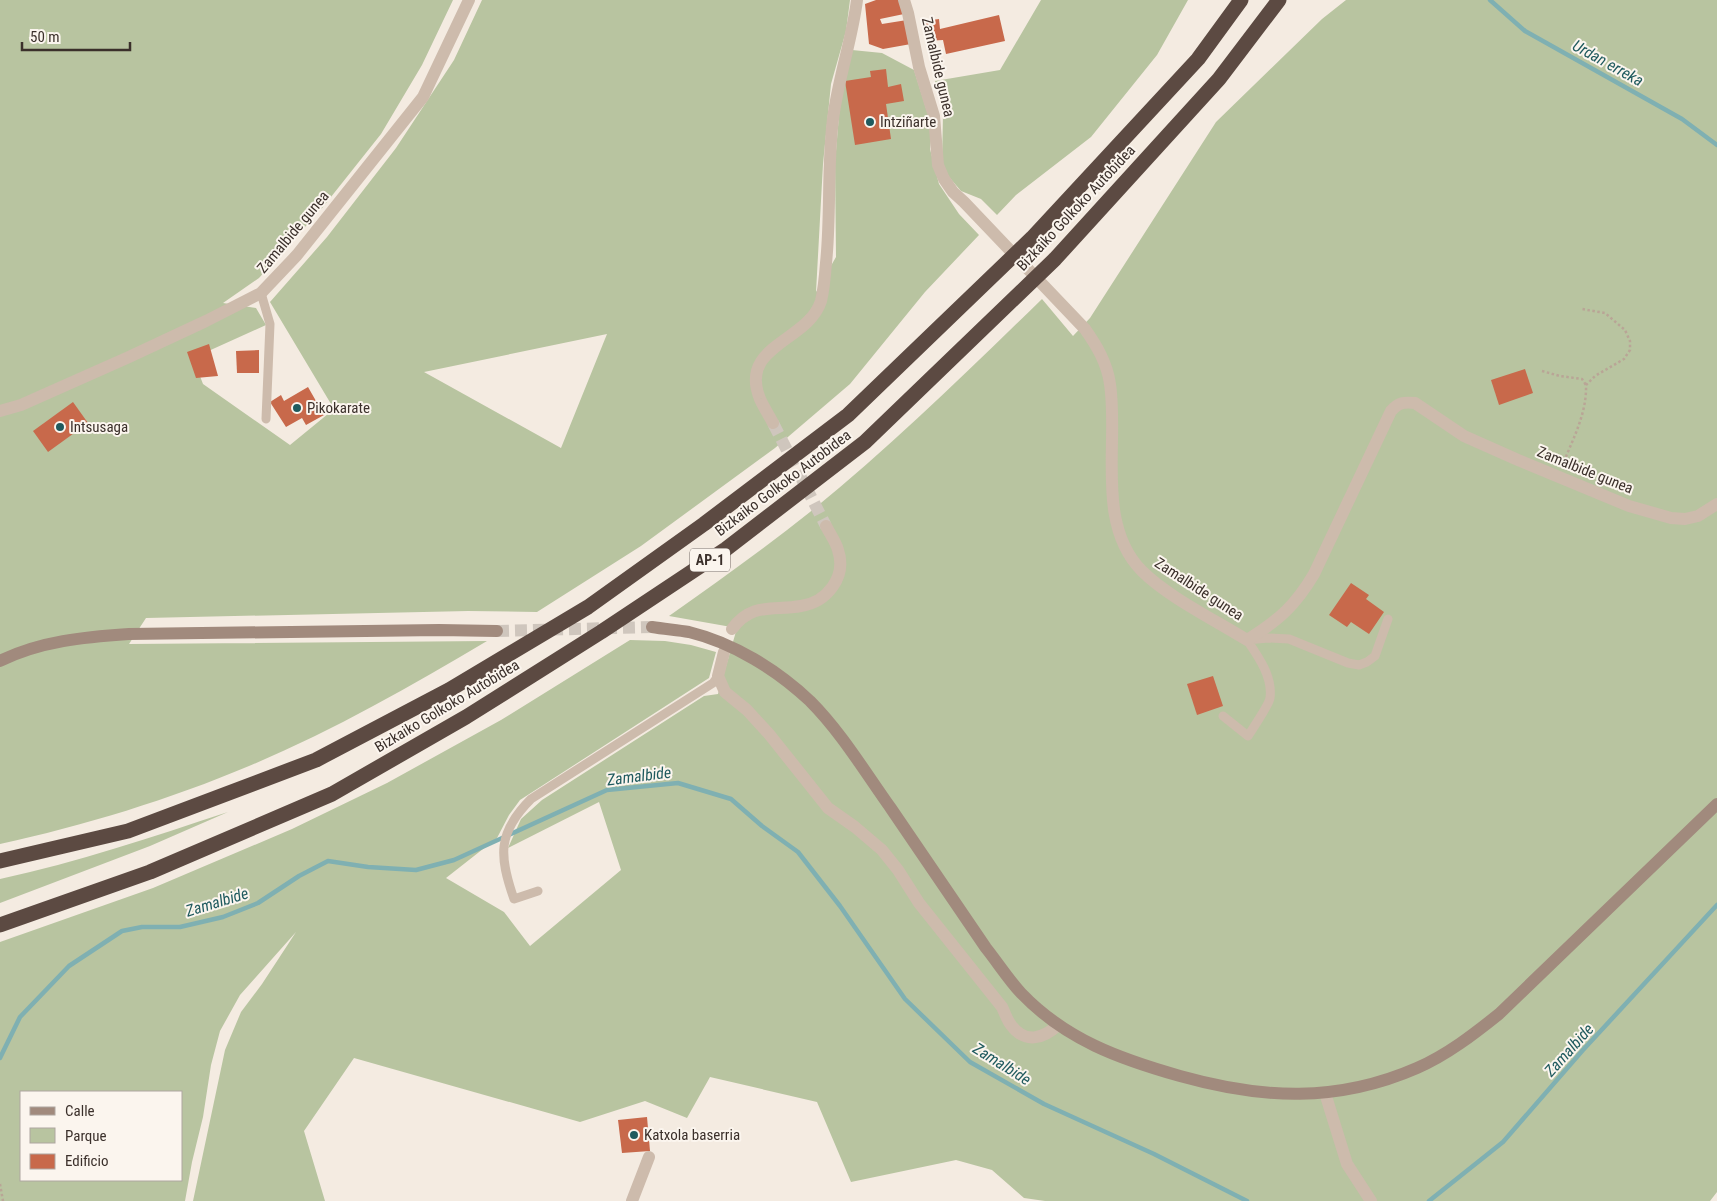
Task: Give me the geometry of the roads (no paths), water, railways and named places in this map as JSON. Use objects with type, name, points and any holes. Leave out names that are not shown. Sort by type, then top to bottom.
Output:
[{"type":"highway","name":"Bizkaiko Golkoko Autobidea","points":[[0,860],[128,831],[316,760],[449,690],[588,607],[704,524],[848,415],[1032,238],[1198,59],[1241,0]]},
{"type":"highway","name":"Bizkaiko Golkoko Autobidea","points":[[0,924],[150,872],[332,794],[466,717],[601,632],[726,549],[865,442],[1055,258],[1219,79],[1279,0]]},
{"type":"main road","points":[[652,627],[689,632],[748,655],[769,669],[810,702],[853,755],[986,948],[1022,993],[1058,1025],[1079,1039],[1122,1058],[1194,1080],[1252,1092],[1297,1095],[1326,1093],[1360,1087],[1417,1068],[1473,1035],[1499,1014],[1717,804]]},
{"type":"main road","points":[[0,661],[36,647],[59,642],[129,634],[497,631]]},
{"type":"street","name":"Zamalbide gunea","points":[[0,411],[21,405],[137,353],[261,293],[297,255],[423,97],[469,0]]},
{"type":"street","points":[[773,423],[760,399],[757,387],[757,374],[760,363],[766,353],[804,327],[815,314],[820,301],[824,282],[829,231],[830,149],[833,119],[857,0]]},
{"type":"street","name":"Zamalbide gunea","points":[[904,0],[919,67],[934,116],[938,166],[944,179],[953,192],[1085,329],[1100,351],[1110,385],[1112,486],[1115,515],[1121,537],[1130,556],[1141,570],[1160,586],[1247,640],[1288,610],[1302,594],[1314,574],[1391,411],[1398,403],[1415,403],[1464,436],[1629,506],[1671,518],[1685,519],[1698,516],[1717,504]]},
{"type":"street","points":[[732,630],[739,620],[760,609],[791,608],[808,604],[826,595],[833,588],[838,577],[840,562],[838,550],[826,526]]},
{"type":"street","points":[[724,652],[718,676],[726,692],[747,710],[769,734],[828,808],[855,826],[882,850],[898,870],[919,903],[1002,1007],[1011,1026],[1024,1036],[1038,1038],[1048,1034],[1058,1025]]},
{"type":"street","points":[[1326,1093],[1347,1164],[1371,1201]]},
{"type":"street","points":[[632,1201],[649,1157]]},
{"type":"lane","points":[[261,293],[270,324],[266,419]]},
{"type":"lane","points":[[1223,716],[1248,736],[1270,699],[1263,664],[1247,640],[1289,639],[1348,663],[1359,665],[1375,656],[1388,619]]},
{"type":"lane","points":[[538,891],[514,900],[506,878],[503,856],[505,836],[516,814],[531,799],[713,683],[718,676]]},
{"type":"waterway","name":"Urdan erreka","points":[[1490,0],[1525,31],[1682,119],[1717,145]]},
{"type":"waterway","name":"Zamalbide","points":[[0,1058],[20,1017],[69,966],[122,931],[142,927],[180,927],[223,917],[258,903],[299,876],[328,861],[368,867],[416,870],[454,860],[607,790],[678,783],[731,799],[762,826],[798,852],[840,906],[905,999],[970,1062],[1044,1104],[1154,1154],[1247,1201]]},
{"type":"waterway","name":"Zamalbide","points":[[1429,1201],[1503,1142],[1583,1050],[1717,905]]},
{"type":"tunnel","points":[[773,423],[826,526]]},
{"type":"tunnel","points":[[497,631],[652,627]]},
{"type":"place","name":"Intziñarte","points":[[870,122]]},
{"type":"place","name":"Pikokarate","points":[[297,408]]},
{"type":"place","name":"Intsusaga","points":[[60,427]]},
{"type":"place","name":"Katxola baserria","points":[[634,1135]]}]
